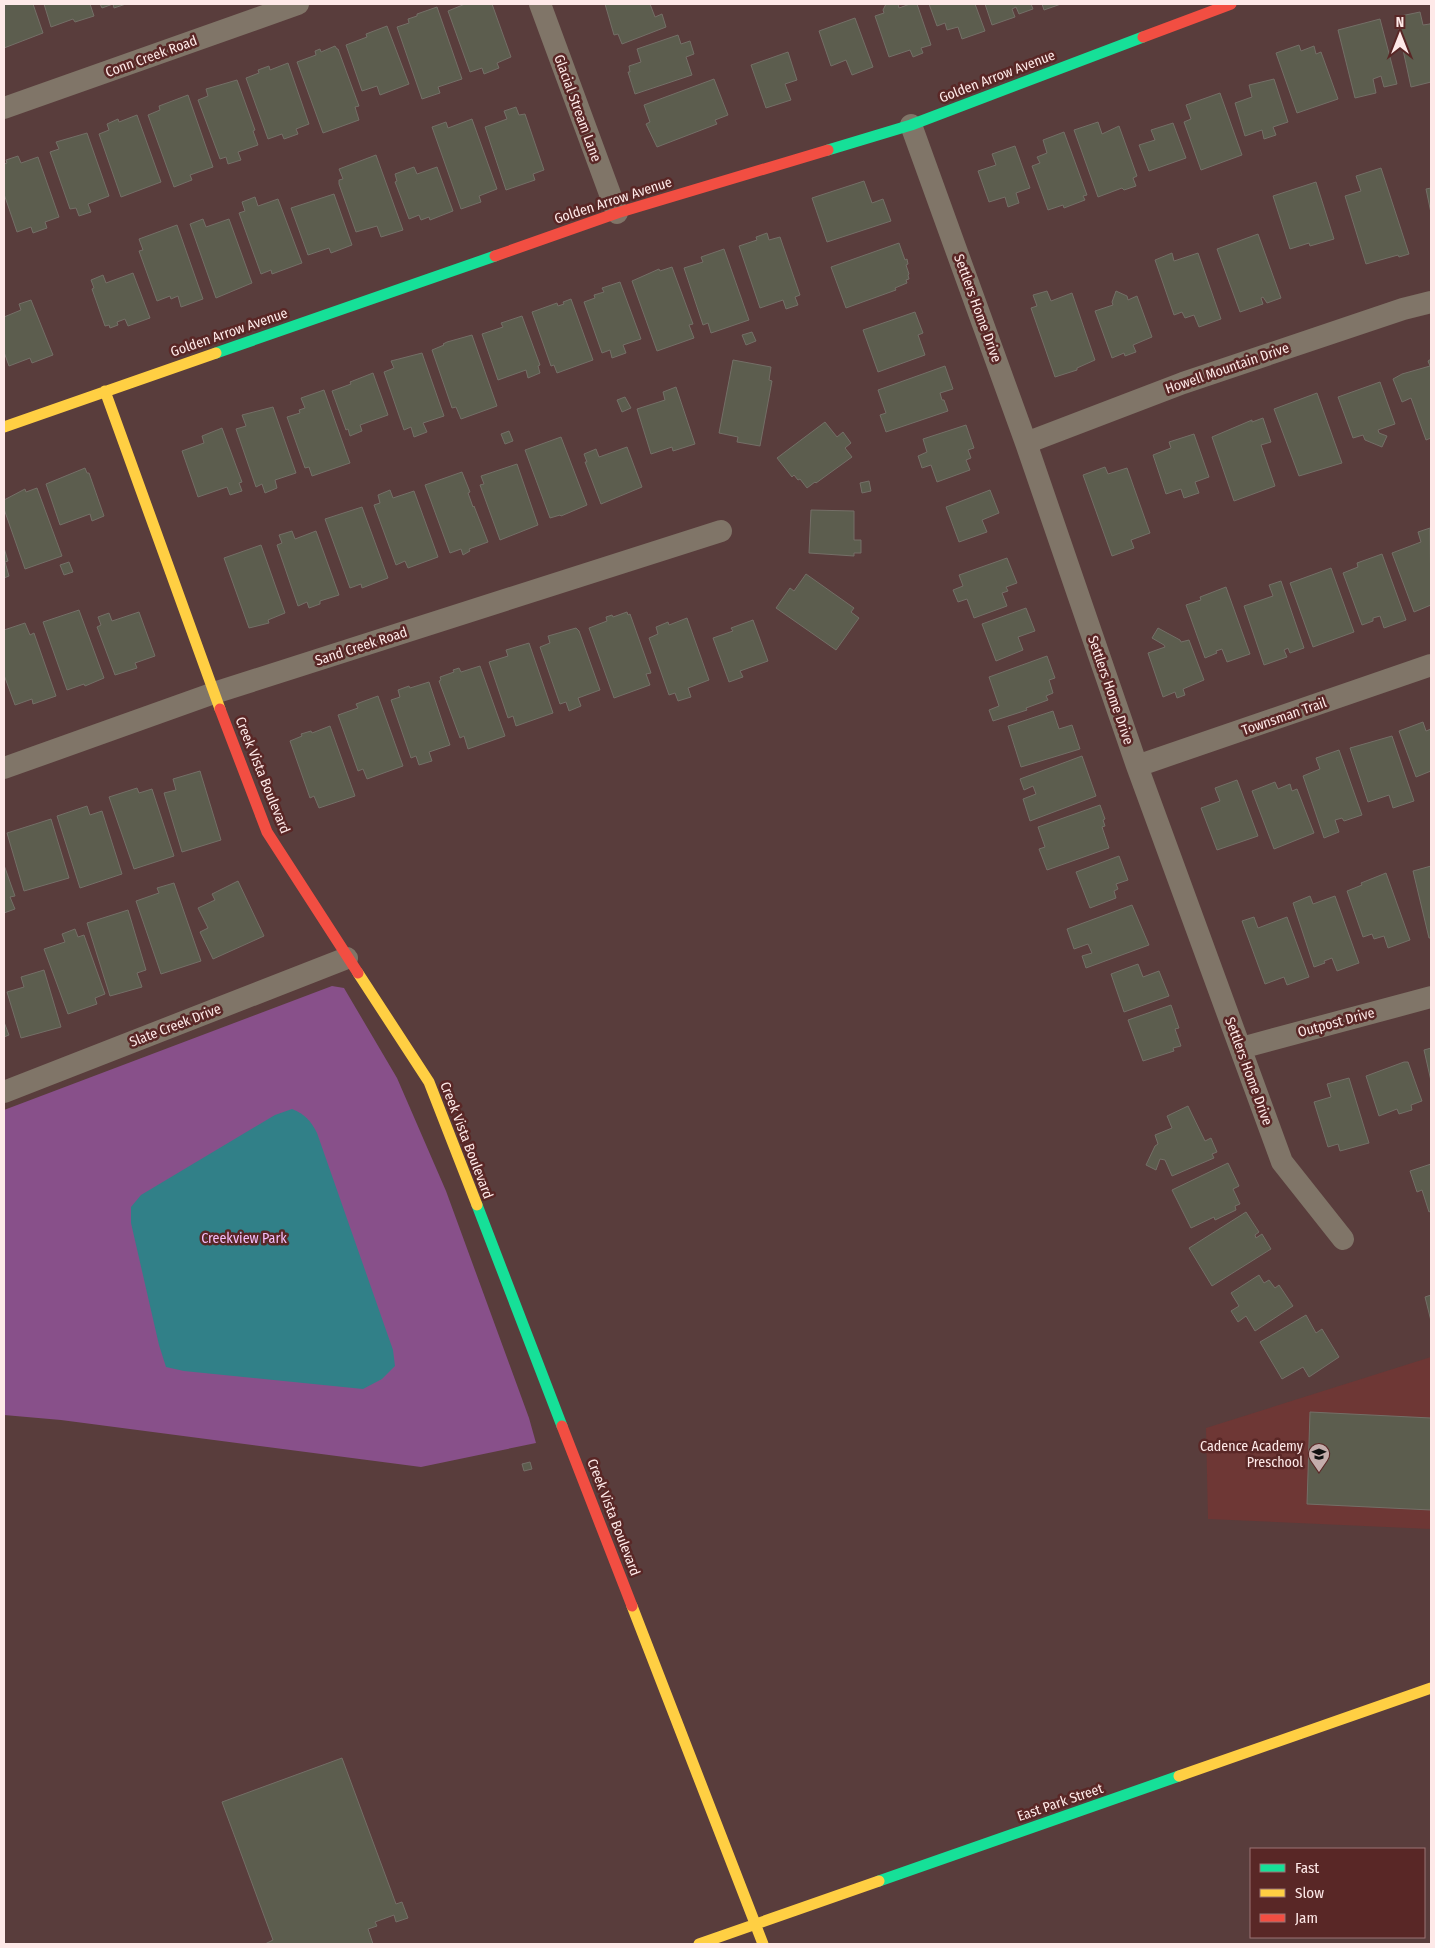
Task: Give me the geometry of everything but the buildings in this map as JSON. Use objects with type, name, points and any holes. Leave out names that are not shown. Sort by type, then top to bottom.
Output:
[{"type":"street","name":"Conn Creek Road","points":[[4,108],[298,4]]},
{"type":"street","name":"Glacial Stream Lane","points":[[540,4],[617,213]]},
{"type":"street","name":"Golden Arrow Avenue","points":[[4,427],[617,213],[911,125],[1231,4]]},
{"type":"street","name":"Settlers Home Drive","points":[[911,125],[1026,443],[1137,766],[1282,1162],[1343,1239]]},
{"type":"street","name":"Howell Mountain Drive","points":[[1026,443],[1183,383],[1403,309],[1431,302]]},
{"type":"street","name":"Creek Vista Boulevard","points":[[105,391],[266,832],[429,1082],[763,1944]]},
{"type":"street","name":"Sand Creek Road","points":[[4,768],[214,693],[721,532]]},
{"type":"street","name":"Townsman Trail","points":[[1137,766],[1431,665]]},
{"type":"street","name":"Slate Creek Drive","points":[[4,1092],[347,958]]},
{"type":"street","name":"Outpost Drive","points":[[1241,1048],[1431,997]]},
{"type":"street","name":"East Park Street","points":[[699,1944],[1431,1688]]},
{"type":"shaded area","name":"Cadence Academy Preschool","points":[[1431,1357],[1431,1529],[1208,1519],[1206,1428]]},
{"type":"green space","name":"Creekview Park","points":[[332,986],[344,988],[397,1078],[446,1191],[529,1418],[536,1443],[421,1467],[61,1420],[4,1415],[4,1110]]},
{"type":"water","points":[[292,1109],[307,1118],[317,1133],[393,1350],[395,1366],[382,1379],[363,1389],[184,1371],[166,1367],[159,1345],[131,1223],[131,1207],[141,1195],[275,1115]]},
{"type":"traffic: fast","points":[[828,150],[911,125],[1143,37]]},
{"type":"traffic: fast","points":[[216,353],[495,256]]},
{"type":"traffic: fast","points":[[477,1205],[562,1426]]},
{"type":"traffic: fast","points":[[879,1881],[1179,1776]]},
{"type":"traffic: slow","points":[[4,427],[216,353]]},
{"type":"traffic: slow","points":[[105,391],[220,709]]},
{"type":"traffic: slow","points":[[358,973],[429,1082],[477,1205]]},
{"type":"traffic: slow","points":[[632,1606],[763,1944]]},
{"type":"traffic: slow","points":[[1179,1776],[1431,1688]]},
{"type":"traffic: slow","points":[[699,1944],[879,1881]]},
{"type":"traffic: jam","points":[[1143,37],[1231,4]]},
{"type":"traffic: jam","points":[[495,256],[617,213],[828,150]]},
{"type":"traffic: jam","points":[[220,709],[267,832],[358,973]]},
{"type":"traffic: jam","points":[[562,1426],[632,1606]]},
{"type":"place","name":"Cadence Academy Preschool","points":[[1319,1473]]}]
